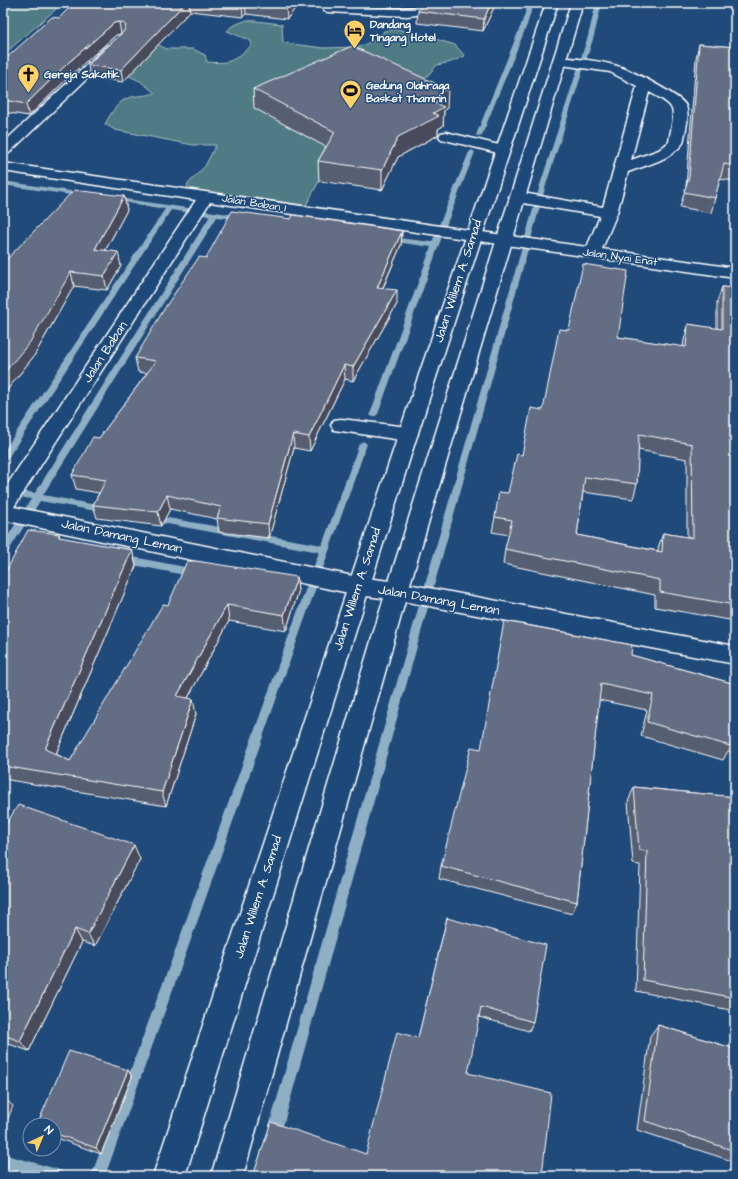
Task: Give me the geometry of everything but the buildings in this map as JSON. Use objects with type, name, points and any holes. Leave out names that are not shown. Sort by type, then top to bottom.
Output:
[{"type":"main road","points":[[328,8],[407,12],[426,10],[448,3]]},
{"type":"main road","name":"Jalan Willem A. Samad","points":[[169,1176],[472,236],[552,3]]},
{"type":"main road","points":[[227,1176],[397,591],[577,3]]},
{"type":"main road","points":[[3,152],[121,39]]},
{"type":"main road","points":[[559,61],[597,65],[614,69],[671,98],[679,106],[680,116],[676,143],[664,153],[621,169]]},
{"type":"main road","points":[[592,253],[609,213],[644,84]]},
{"type":"main road","points":[[446,136],[502,150]]},
{"type":"main road","name":"Jalan Baban I","points":[[3,168],[505,240]]},
{"type":"main road","name":"Jalan Baban","points":[[4,507],[206,196]]},
{"type":"main road","points":[[517,198],[609,213]]},
{"type":"main road","name":"Jalan Nyai Enat","points":[[505,240],[735,273]]},
{"type":"main road","points":[[341,424],[408,434]]},
{"type":"main road","name":"Jalan Damang Leman","points":[[4,507],[358,586],[397,591],[735,655]]},
{"type":"green space","points":[[3,3],[63,3],[3,55]]},
{"type":"green space","points":[[247,20],[282,24],[283,42],[285,43],[323,48],[359,47],[377,39],[384,31],[397,29],[455,45],[465,56],[451,62],[437,65],[413,92],[255,108],[339,153],[324,172],[304,209],[188,189],[187,185],[205,166],[216,145],[193,145],[115,130],[105,124],[113,111],[127,98],[155,93],[140,81],[107,66],[142,37],[167,49],[193,49],[205,55],[207,62],[227,62],[240,55],[251,46],[251,41],[227,31],[232,26]]},
{"type":"waterway","points":[[273,1137],[543,185],[591,36],[599,3]]},
{"type":"waterway","points":[[479,135],[524,25],[530,5]]},
{"type":"waterway","points":[[435,245],[472,152]]},
{"type":"waterway","points":[[3,183],[84,195]]},
{"type":"waterway","points":[[112,199],[169,208]]},
{"type":"waterway","points":[[3,459],[169,208]]},
{"type":"waterway","points":[[169,208],[242,218]]},
{"type":"waterway","points":[[37,497],[214,215]]},
{"type":"waterway","points":[[389,239],[435,245]]},
{"type":"waterway","points":[[374,414],[435,245]]},
{"type":"waterway","points":[[98,1176],[182,948],[363,444]]},
{"type":"waterway","points":[[3,491],[37,497]]},
{"type":"waterway","points":[[3,552],[37,497]]},
{"type":"waterway","points":[[37,497],[107,510]]},
{"type":"waterway","points":[[151,518],[325,549]]},
{"type":"waterway","points":[[123,559],[195,573]]},
{"type":"waterway","points":[[3,1161],[57,1176]]},
{"type":"place","name":"Dandang Tingang Hotel","points":[[355,50]]},
{"type":"place","name":"Gereja Sakatik","points":[[28,94]]},
{"type":"place","name":"Gedung Olahraga Basket Thamrin","points":[[351,110]]}]
